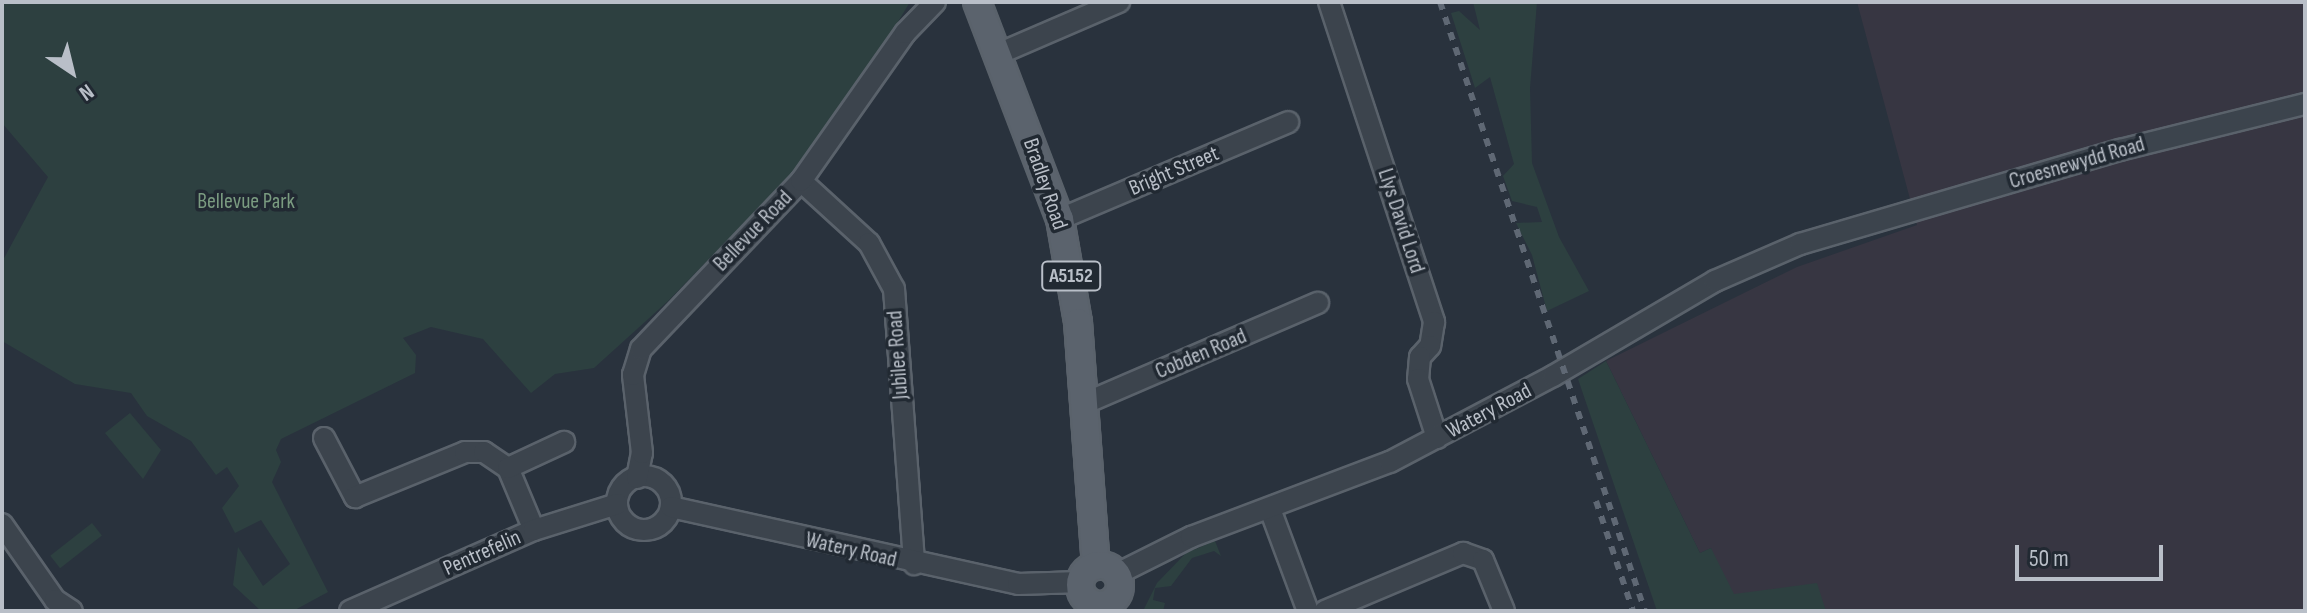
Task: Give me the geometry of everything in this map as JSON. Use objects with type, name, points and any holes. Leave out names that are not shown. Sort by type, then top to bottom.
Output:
[{"type":"main road","name":"Bradley Road","points":[[977,2],[1060,219],[1078,322],[1098,574]]},
{"type":"main road","points":[[1098,574],[1087,600],[1105,608]]},
{"type":"street","name":"Bellevue Road","points":[[637,478],[642,453],[633,375],[641,349],[801,181],[905,33],[935,2]]},
{"type":"street","points":[[998,54],[1119,2]]},
{"type":"street","name":"Llys David Lord","points":[[1329,2],[1434,322],[1430,346],[1420,357],[1418,379],[1437,438]]},
{"type":"street","name":"Croesnewydd Road","points":[[1851,228],[2120,150],[2305,104]]},
{"type":"street","name":"Bright Street","points":[[1060,219],[1288,122]]},
{"type":"street","name":"Jubilee Road","points":[[801,181],[869,243],[894,289],[914,564]]},
{"type":"street","name":"Watery Road","points":[[671,507],[914,564],[1018,584],[1098,574],[1345,482],[1437,438],[1715,281],[1851,228]]},
{"type":"street","name":"Cobden Road","points":[[1083,404],[1318,303]]},
{"type":"street","points":[[324,438],[355,497],[465,452],[484,452],[508,468],[534,530]]},
{"type":"street","points":[[508,468],[564,442]]},
{"type":"street","points":[[637,478],[662,483],[671,507],[664,521],[644,530],[622,519],[617,504],[623,487],[637,478]]},
{"type":"street","name":"Pentrefelin","points":[[350,611],[534,530],[617,504]]},
{"type":"street","points":[[1270,509],[1308,611]]},
{"type":"street","points":[[2,524],[55,600],[72,611]]},
{"type":"street","points":[[1339,608],[1463,553],[1475,553],[1494,580],[1504,611]]},
{"type":"shaded area","points":[[1857,2],[2305,2],[2305,611],[1722,611],[1711,548],[1700,553],[1606,361],[1797,267],[1917,225]]},
{"type":"green space","name":"Bellevue Park","points":[[2,2],[910,2],[851,99],[793,173],[668,301],[594,368],[555,374],[531,393],[483,339],[431,327],[403,338],[416,355],[415,373],[281,439],[276,450],[281,462],[272,482],[328,592],[293,611],[261,611],[233,585],[238,547],[263,586],[290,564],[261,520],[235,533],[222,508],[239,486],[227,467],[216,475],[191,441],[147,416],[131,393],[75,384],[2,341],[2,262],[48,177],[2,123]]},
{"type":"green space","points":[[1473,2],[1537,2],[1530,88],[1532,163],[1559,237],[1589,291],[1547,311],[1532,255],[1516,223],[1542,222],[1537,207],[1512,201],[1503,176],[1514,164],[1490,77],[1475,88],[1451,13],[1459,11],[1480,30]]},
{"type":"green space","points":[[1606,361],[1700,553],[1711,548],[1734,594],[1817,583],[1826,611],[1657,611],[1578,379]]},
{"type":"green space","points":[[130,413],[161,450],[143,479],[105,433]]},
{"type":"green space","points":[[92,523],[102,536],[60,568],[50,556]]},
{"type":"green space","points":[[1215,541],[1221,556],[1214,551],[1192,558],[1171,586],[1155,588],[1153,600],[1165,603],[1163,611],[1143,611],[1157,583],[1186,553]]},
{"type":"railway","points":[[1440,2],[1645,611]]},
{"type":"railway","points":[[1596,501],[1633,611]]}]
